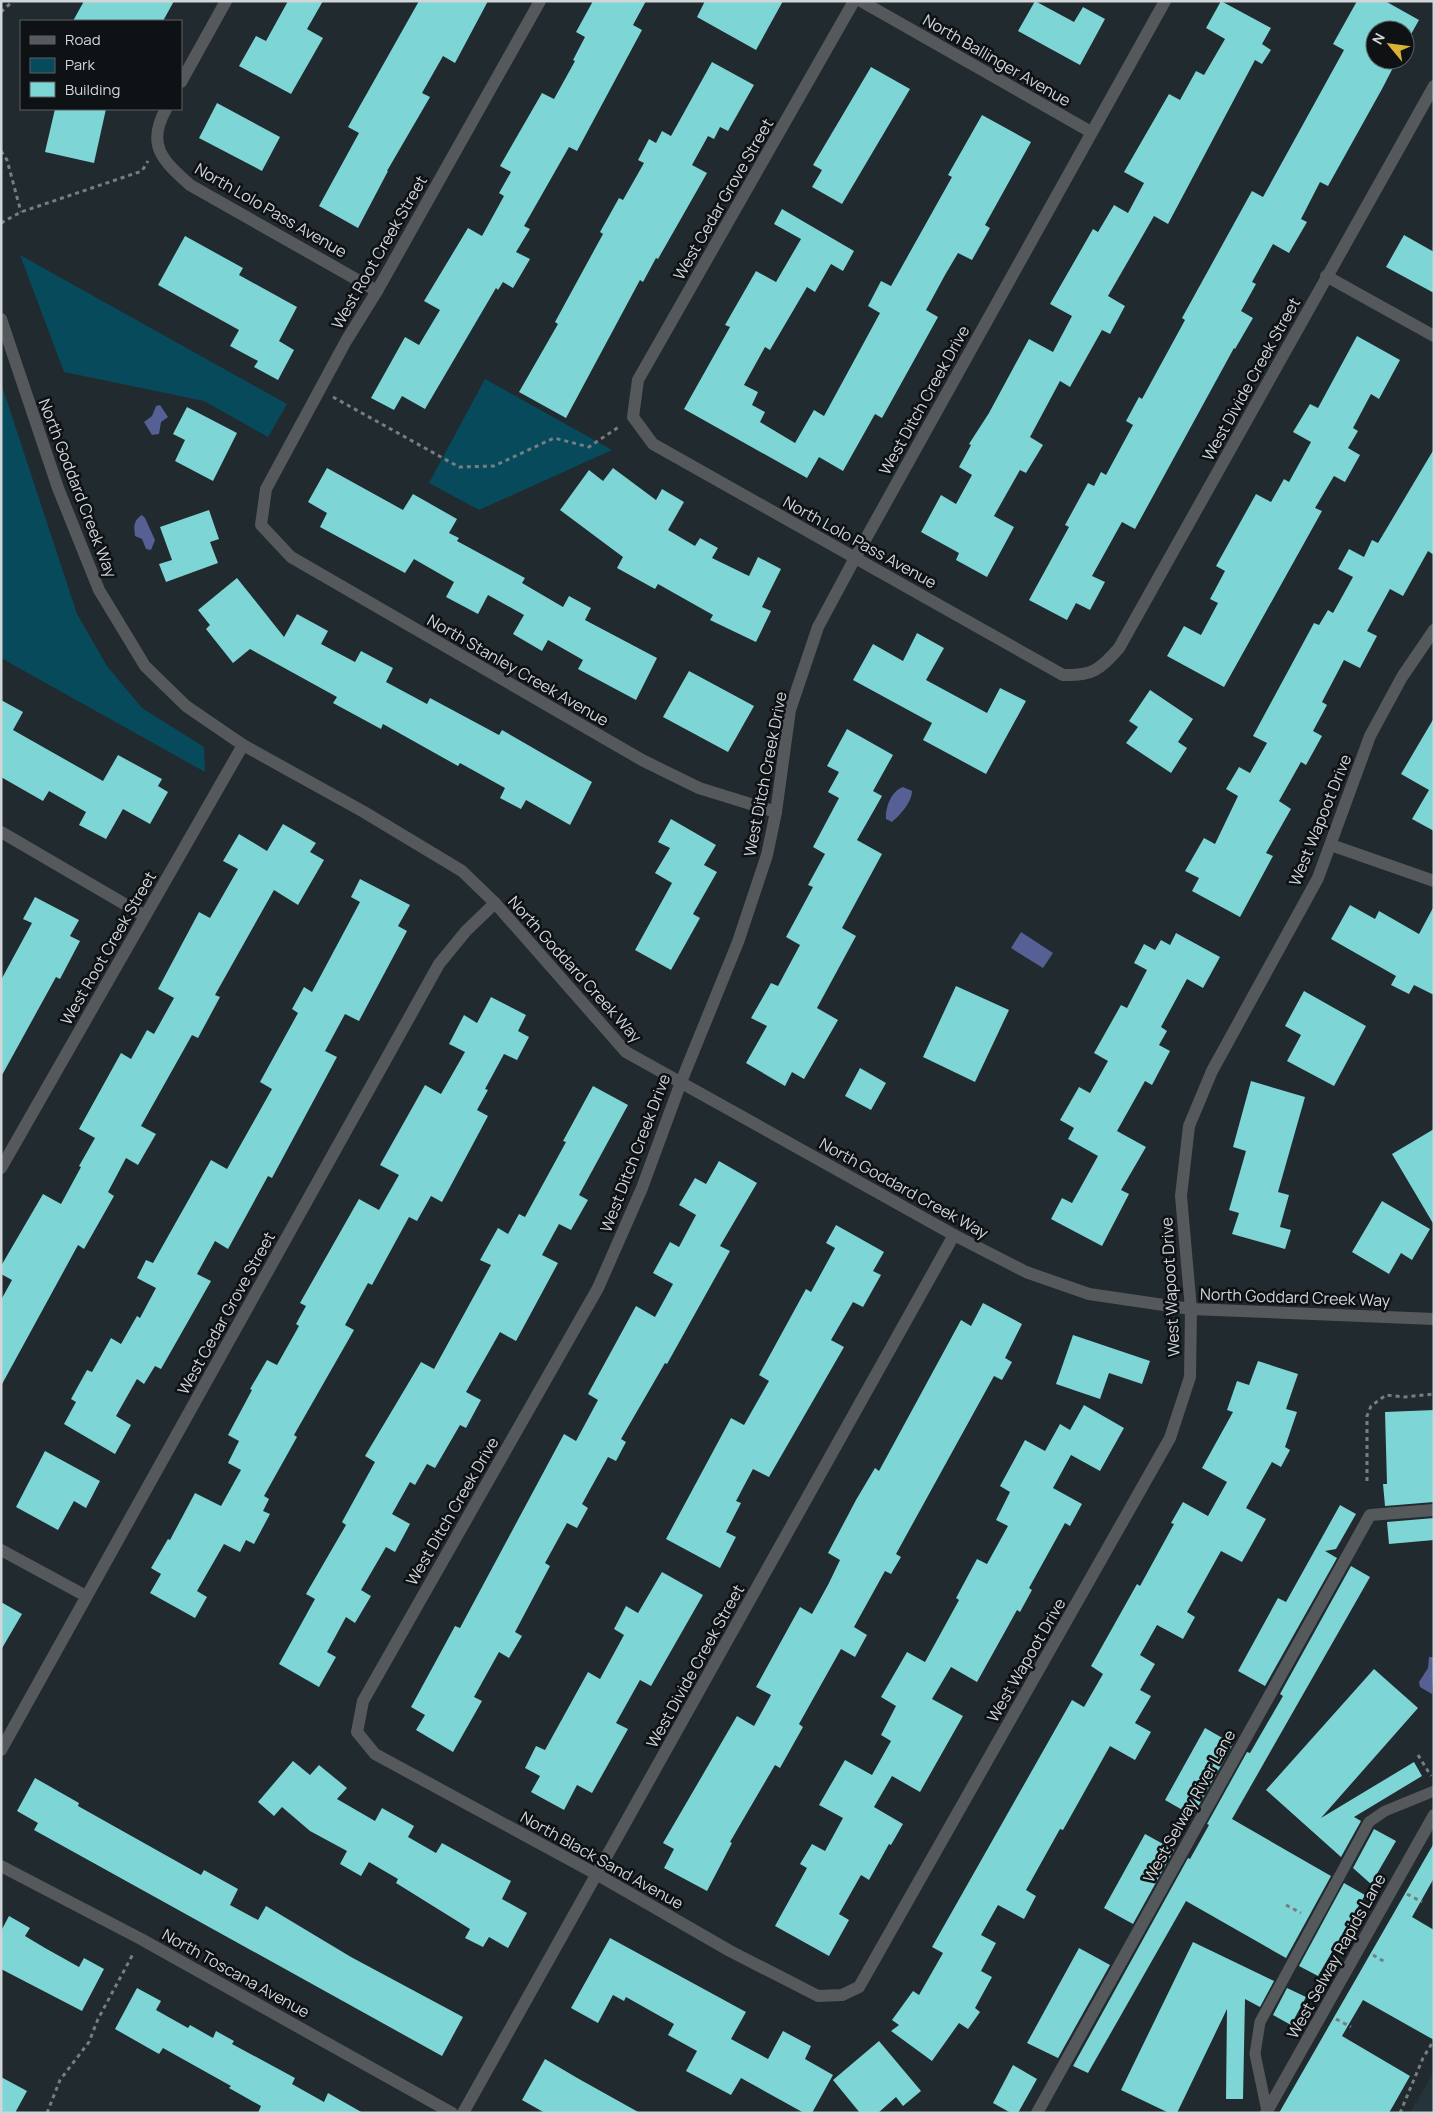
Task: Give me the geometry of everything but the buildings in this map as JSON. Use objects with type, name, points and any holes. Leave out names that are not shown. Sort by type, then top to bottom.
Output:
[{"type":"street","points":[[182,80],[226,1]]},
{"type":"street","name":"West Root Creek Street","points":[[261,525],[266,488],[346,341],[377,291],[540,1]]},
{"type":"street","name":"West Cedar Grove Street","points":[[633,417],[638,380],[854,1]]},
{"type":"street","name":"North Ballinger Avenue","points":[[861,1],[1091,132]]},
{"type":"street","name":"West Ditch Creek Drive","points":[[357,1732],[363,1701],[598,1288],[642,1188],[680,1082],[738,942],[767,855],[776,812],[790,710],[818,628],[855,558],[1165,1]]},
{"type":"street","name":"West Divide Creek Street","points":[[1084,676],[1103,667],[1119,648],[1434,86]]},
{"type":"street","points":[[157,148],[158,124],[165,110]]},
{"type":"street","name":"North Lolo Pass Avenue","points":[[157,148],[170,167],[190,185],[377,291]]},
{"type":"street","points":[[1326,276],[1434,336]]},
{"type":"street","name":"North Goddard Creek Way","points":[[1,319],[58,488],[99,590],[145,666],[186,706],[243,745],[364,812],[462,871],[495,904],[626,1052],[954,1235],[1026,1272],[1089,1294],[1190,1309],[1434,1319]]},
{"type":"street","name":"North Lolo Pass Avenue","points":[[633,417],[653,444],[1064,675],[1084,676]]},
{"type":"street","name":"North Stanley Creek Avenue","points":[[261,525],[291,557],[642,760],[699,788],[776,812]]},
{"type":"street","name":"West Wapoot Drive","points":[[842,1996],[859,1987],[1170,1438],[1190,1377],[1190,1309],[1181,1196],[1190,1126],[1212,1071],[1318,878],[1370,736],[1402,677],[1434,630]]},
{"type":"street","name":"West Root Creek Street","points":[[1,1168],[243,745]]},
{"type":"street","points":[[1,832],[145,916]]},
{"type":"street","points":[[1331,845],[1434,881]]},
{"type":"street","name":"West Cedar Grove Street","points":[[1,1750],[439,964],[466,931],[495,904]]},
{"type":"street","name":"West Divide Creek Street","points":[[463,2113],[598,1875],[954,1235]]},
{"type":"street","name":"West Selway River Lane","points":[[1037,2113],[1370,1515],[1434,1510]]},
{"type":"street","points":[[1,1550],[86,1596]]},
{"type":"street","name":"North Black Sand Avenue","points":[[357,1732],[375,1754],[383,1759],[598,1875],[730,1951],[818,1996],[842,1996]]},
{"type":"street","name":"West Selway Rapids Lane","points":[[1267,2112],[1434,1815]]},
{"type":"street","name":"North Toscana Avenue","points":[[1,1866],[141,1939],[452,2113]]},
{"type":"lane","points":[[1267,2112],[1255,2054],[1260,2022],[1369,1822],[1385,1811],[1434,1792]]},
{"type":"path","points":[[1,12],[13,1]]},
{"type":"path","points":[[1,223],[22,212],[142,171],[157,148]]},
{"type":"path","points":[[1,151],[7,160],[22,212]]},
{"type":"path","points":[[320,390],[459,466],[494,466],[554,438],[589,447],[633,417]]},
{"type":"path","points":[[1367,1481],[1367,1416],[1370,1406],[1386,1395],[1404,1397],[1434,1394]]},
{"type":"path","points":[[1418,1755],[1434,1780]]},
{"type":"path","points":[[47,2113],[60,2080],[89,2042],[98,2019],[141,1939]]},
{"type":"path","points":[[1400,2113],[1423,2058],[1434,2040]]},
{"type":"shaded area","points":[[160,405],[168,417],[161,422],[159,434],[152,435],[144,422],[152,416],[156,406]]},
{"type":"shaded area","points":[[142,515],[155,540],[151,550],[146,549],[142,539],[135,536],[134,527],[136,521]]},
{"type":"shaded area","points":[[903,787],[912,791],[910,800],[892,822],[886,819],[888,805],[895,792]]},
{"type":"shaded area","points":[[1021,932],[1053,953],[1043,968],[1011,948]]},
{"type":"shaded area","points":[[1429,1657],[1434,1657],[1432,1694],[1420,1687],[1419,1682],[1428,1668]]},
{"type":"shaded area","points":[[1434,2071],[1434,2113],[1410,2113]]},
{"type":"green space","points":[[20,255],[287,404],[268,437],[204,401],[64,372]]},
{"type":"green space","points":[[485,379],[612,450],[479,510],[429,483]]},
{"type":"green space","points":[[1,383],[77,614],[107,666],[142,708],[204,747],[205,772],[1,658]]}]
